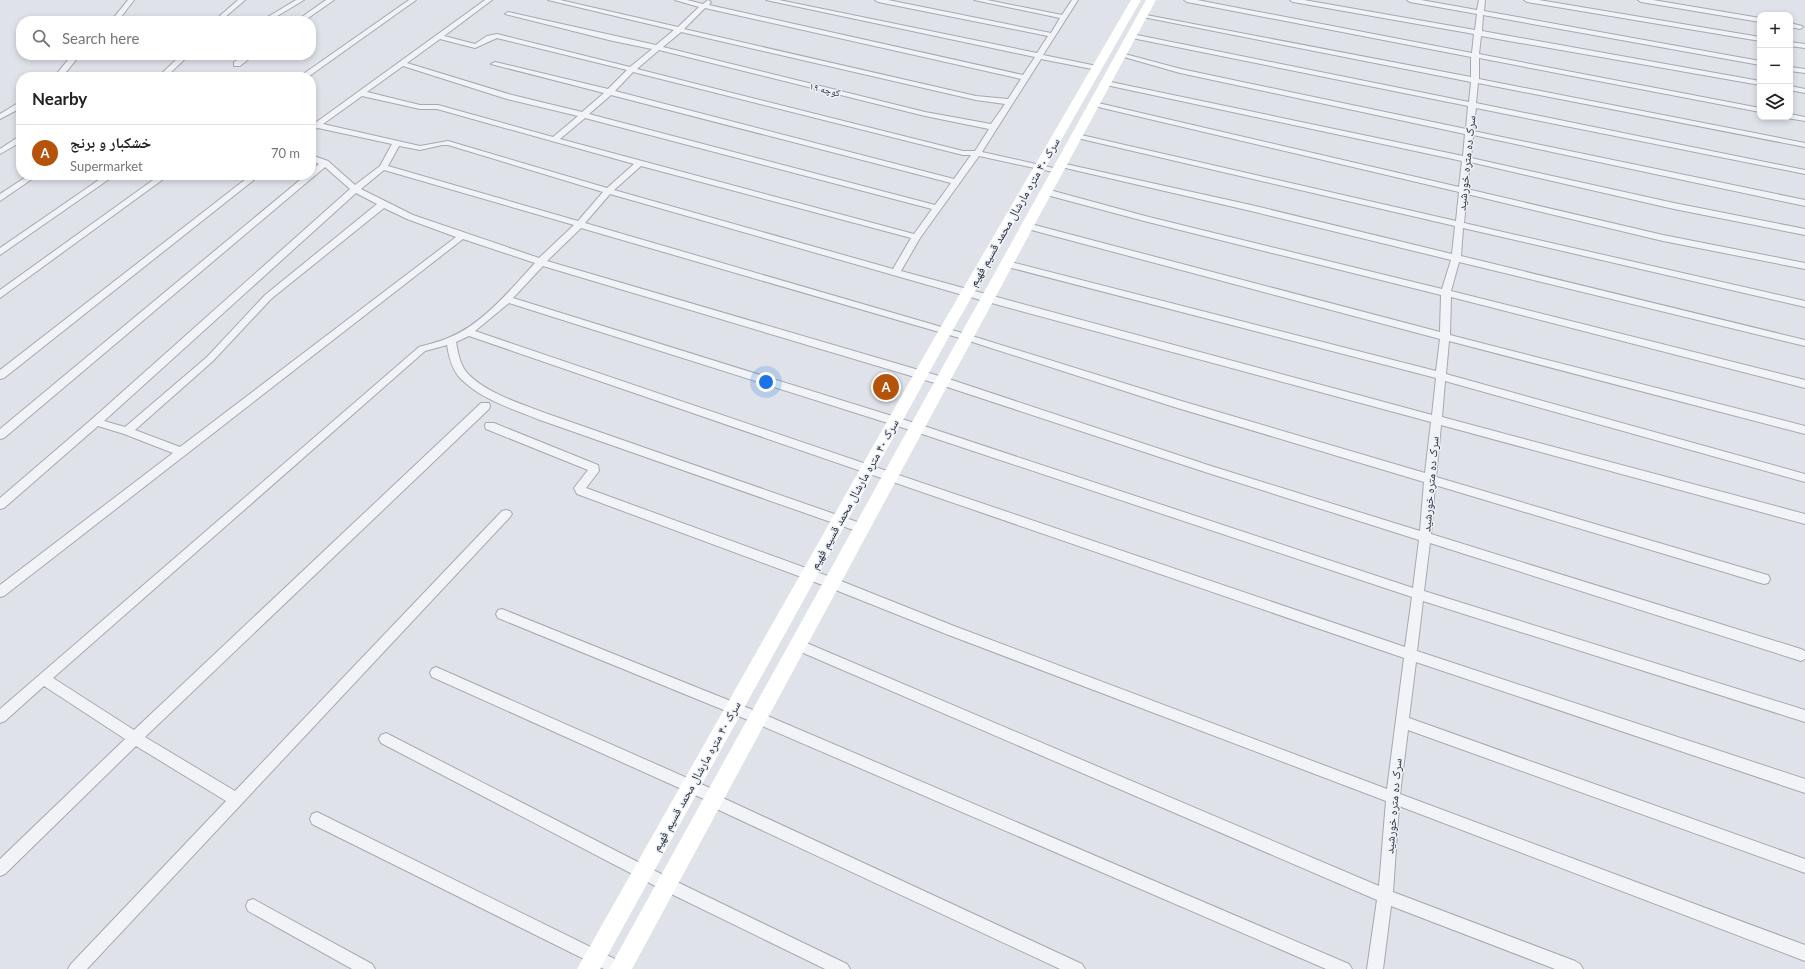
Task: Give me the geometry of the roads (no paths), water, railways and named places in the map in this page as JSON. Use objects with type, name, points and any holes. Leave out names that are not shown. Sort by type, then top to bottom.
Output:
[{"type":"street","points":[[118,16],[131,0]]},
{"type":"street","points":[[224,16],[242,0]]},
{"type":"street","points":[[273,16],[301,0]]},
{"type":"street","points":[[307,16],[331,0]]},
{"type":"street","points":[[310,72],[413,0]]},
{"type":"street","points":[[316,126],[489,0]]},
{"type":"street","points":[[551,0],[976,98],[1010,102]]},
{"type":"street","points":[[678,0],[1025,78]]},
{"type":"street","points":[[555,139],[610,92],[631,70],[680,29],[711,0]]},
{"type":"street","points":[[769,0],[1097,68]]},
{"type":"street","points":[[878,0],[1052,35]]},
{"type":"street","points":[[977,0],[1064,17]]},
{"type":"street","points":[[895,273],[916,237],[977,153],[1074,1],[1065,0]]},
{"type":"street","name":"سرک ۴۰ متره مارشال محمد قسیم فهیم","points":[[591,963],[945,331],[1136,0]]},
{"type":"street","name":"سرک ۴۰ متره مارشال محمد قسیم فهیم","points":[[620,969],[1151,0]]},
{"type":"street","points":[[1187,0],[1757,109]]},
{"type":"street","points":[[1293,0],[1757,82]]},
{"type":"street","points":[[1410,0],[1757,62]]},
{"type":"street","name":"سرک ده متره خورشید","points":[[1375,969],[1385,896],[1393,798],[1417,594],[1426,537],[1430,479],[1445,337],[1446,292],[1456,258],[1475,80],[1475,56],[1482,0]]},
{"type":"street","points":[[1526,0],[1757,38]]},
{"type":"street","points":[[1641,0],[1757,19]]},
{"type":"street","name":"کوچه ۱۹","points":[[508,14],[658,48],[925,114],[993,127]]},
{"type":"street","points":[[1143,15],[1805,145]]},
{"type":"street","points":[[1793,26],[1800,27]]},
{"type":"street","points":[[439,37],[475,46],[480,45],[489,37],[498,36],[963,153],[977,153],[1040,167],[1059,168],[1251,208],[1805,344]]},
{"type":"street","points":[[1132,36],[1805,172]]},
{"type":"street","points":[[1793,44],[1805,46]]},
{"type":"street","points":[[1121,55],[1180,71],[1805,203]]},
{"type":"street","points":[[62,72],[72,60]]},
{"type":"street","points":[[167,72],[180,60]]},
{"type":"street","points":[[237,64],[243,60]]},
{"type":"street","points":[[401,63],[510,97],[584,115],[936,208]]},
{"type":"street","points":[[495,64],[610,92],[956,182]]},
{"type":"street","points":[[1793,70],[1805,72]]},
{"type":"street","points":[[1106,83],[1466,159],[1674,206],[1805,232]]},
{"type":"street","points":[[1793,89],[1805,91]]},
{"type":"street","points":[[360,93],[420,107],[438,107],[451,112],[916,237]]},
{"type":"street","points":[[1094,104],[1663,238],[1805,266]]},
{"type":"street","points":[[0,117],[16,108]]},
{"type":"street","points":[[1793,117],[1805,119]]},
{"type":"street","points":[[316,127],[420,148],[448,143],[608,192],[987,299],[1801,518],[1805,528]]},
{"type":"street","points":[[1077,136],[1805,304]]},
{"type":"street","points":[[0,152],[16,142]]},
{"type":"street","points":[[0,505],[96,422],[354,189],[383,167],[396,144]]},
{"type":"street","points":[[316,159],[325,163],[354,189],[410,217],[462,236],[541,262],[942,380],[1201,466],[1801,655]]},
{"type":"street","points":[[316,171],[325,163]]},
{"type":"street","points":[[0,717],[45,680],[422,349],[451,341],[468,332],[502,305],[541,262],[579,225],[608,192],[639,163]]},
{"type":"street","points":[[383,167],[966,337],[1183,405],[1764,579]]},
{"type":"street","points":[[0,198],[27,180]]},
{"type":"street","points":[[0,252],[104,180]]},
{"type":"street","points":[[0,295],[158,180]]},
{"type":"street","points":[[0,376],[250,180]]},
{"type":"street","points":[[0,435],[305,180]]},
{"type":"street","points":[[1046,192],[1147,220],[1446,292],[1805,384]]},
{"type":"street","points":[[127,431],[210,358],[268,296],[383,204]]},
{"type":"street","points":[[1027,226],[1445,337],[1805,430]]},
{"type":"street","points":[[0,592],[462,236]]},
{"type":"street","points":[[1007,264],[1441,376],[1805,478]]},
{"type":"street","points":[[506,299],[917,428],[1417,594],[1805,716]]},
{"type":"street","points":[[468,332],[1411,655],[1805,786]]},
{"type":"street","points":[[451,341],[454,359],[464,376],[492,396],[544,417],[862,528]]},
{"type":"street","points":[[0,869],[135,738],[485,406]]},
{"type":"street","points":[[96,422],[127,431],[182,452]]},
{"type":"street","points":[[490,426],[594,468],[594,471],[580,488],[581,491],[832,583],[950,630],[1805,952]]},
{"type":"street","points":[[76,969],[506,514]]},
{"type":"street","points":[[502,614],[758,718],[1344,969]]},
{"type":"street","points":[[798,645],[1385,896],[1575,969]]},
{"type":"street","points":[[436,673],[690,786],[713,799],[1077,969]]},
{"type":"street","points":[[45,680],[135,738],[236,799]]},
{"type":"street","points":[[1402,722],[1805,866]]},
{"type":"street","points":[[386,739],[642,872],[842,969]]},
{"type":"street","points":[[317,819],[591,963],[620,969]]},
{"type":"street","points":[[253,906],[367,969]]},
{"type":"place","name":"خشکبار و برنج","points":[[886,387]]}]
